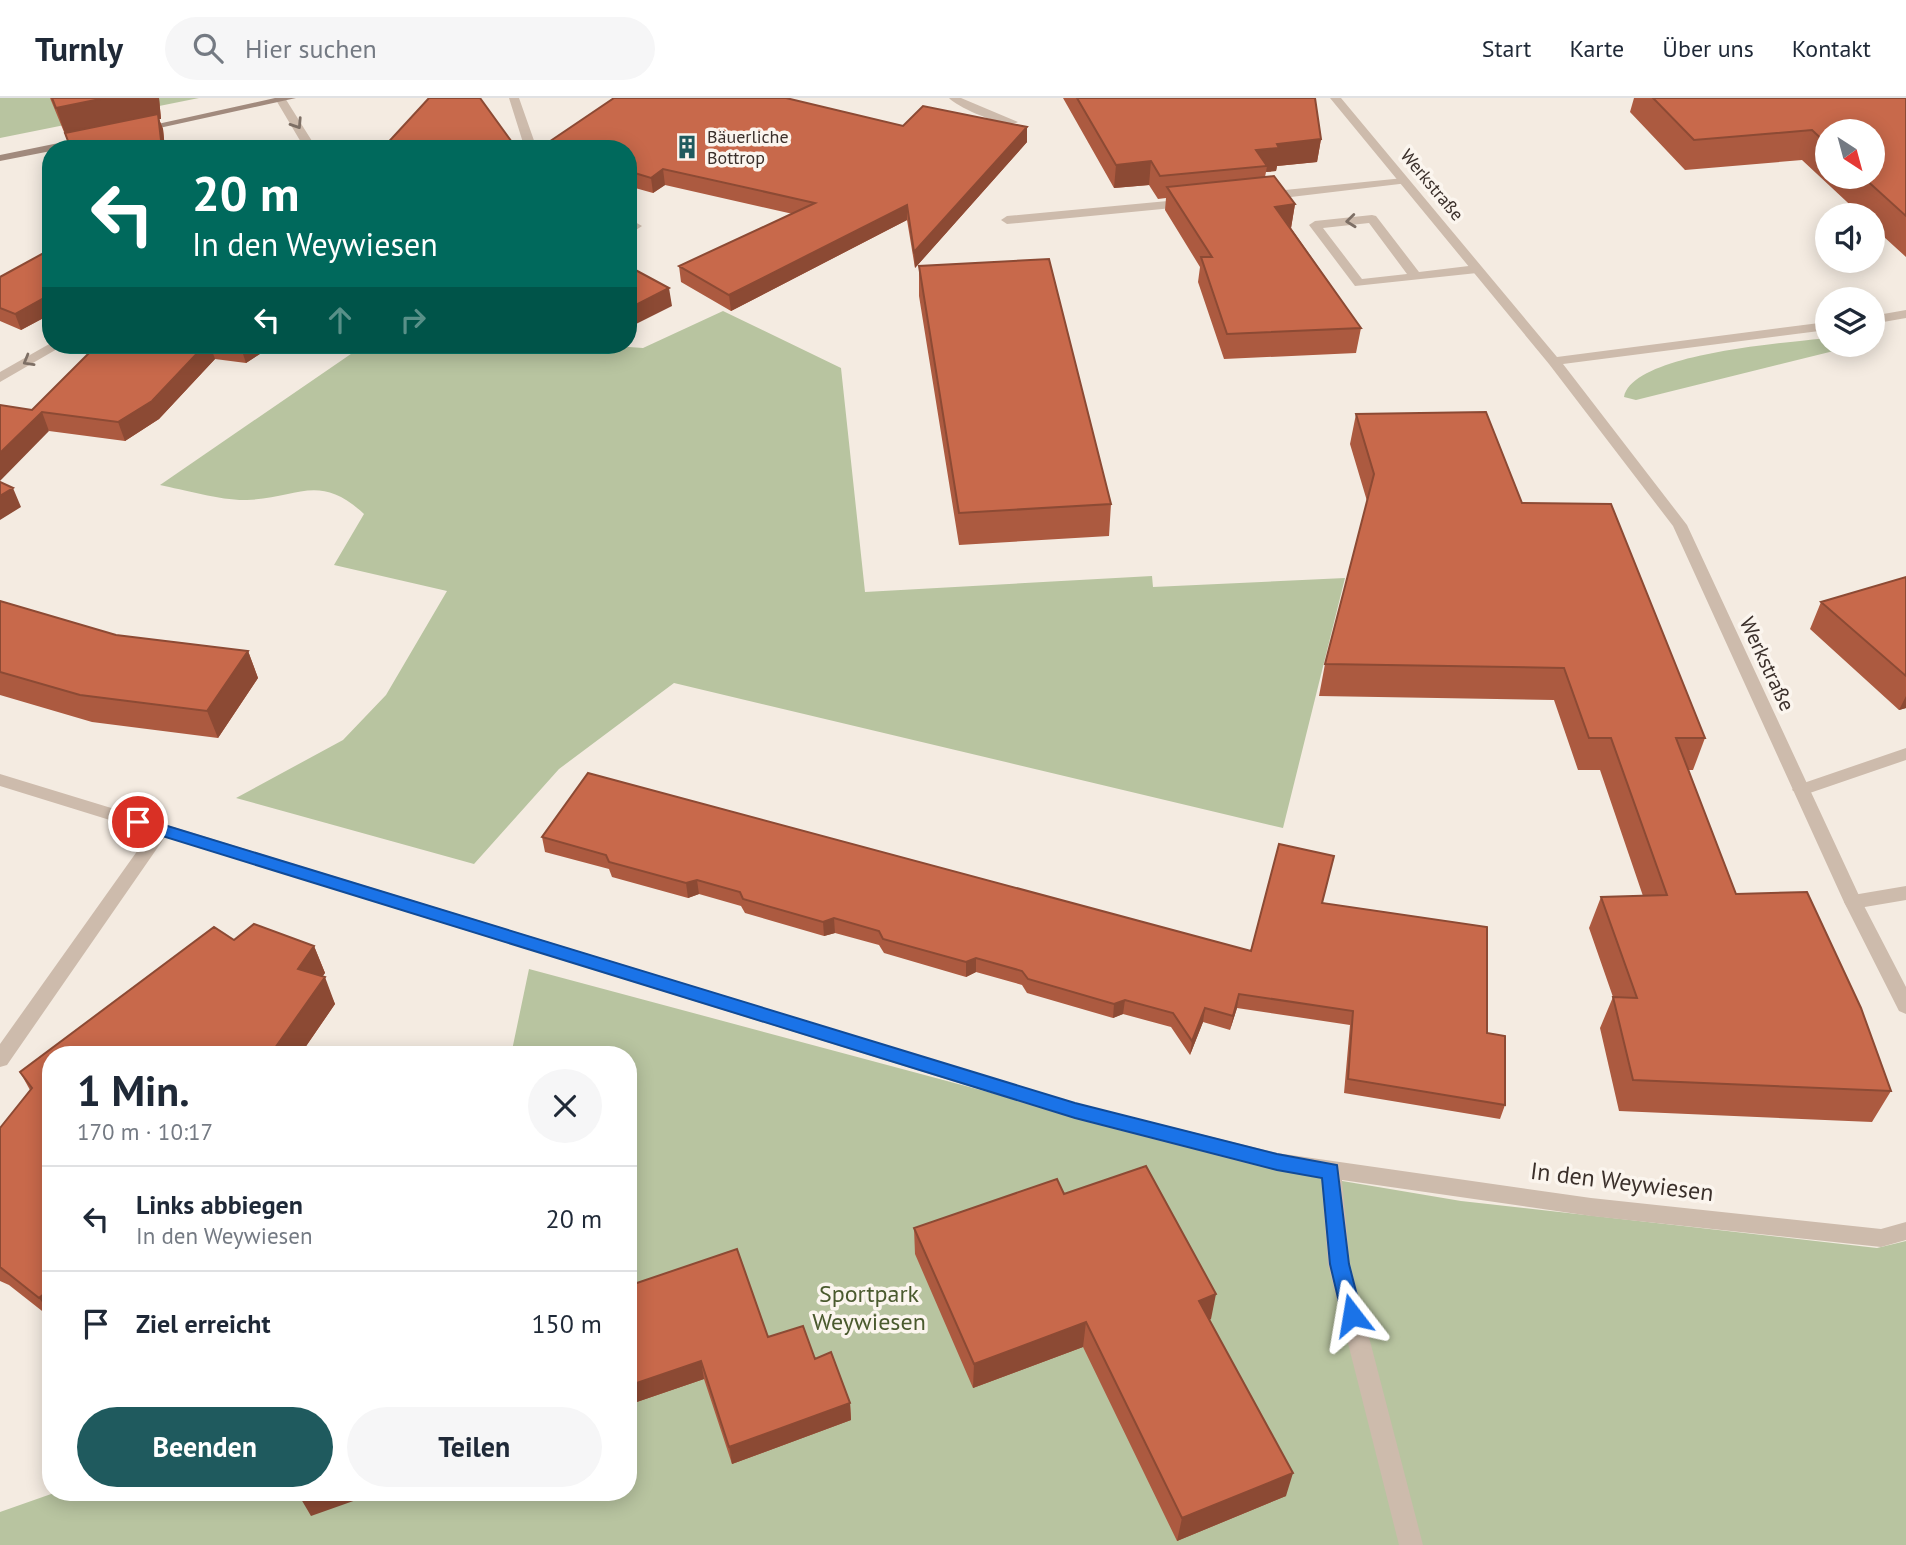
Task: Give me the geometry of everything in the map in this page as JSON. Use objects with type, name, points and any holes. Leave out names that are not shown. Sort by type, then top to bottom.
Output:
[{"type":"street","points":[[513,98],[528,140]]},
{"type":"street","points":[[954,98],[962,104],[1012,122]]},
{"type":"street","name":"Werkstraße","points":[[1335,98],[1554,361],[1680,525],[1853,902],[1906,1006]]},
{"type":"street","points":[[132,131],[249,102],[286,99],[306,140]]},
{"type":"street","points":[[87,140],[106,136]]},
{"type":"street","points":[[0,158],[42,149]]},
{"type":"street","points":[[1255,197],[1404,181]]},
{"type":"street","points":[[1007,220],[1202,202]]},
{"type":"street","points":[[1415,276],[1373,219],[1315,225],[1359,283],[1477,269]]},
{"type":"street","points":[[1885,318],[1906,314]]},
{"type":"street","points":[[1554,361],[1815,328]]},
{"type":"street","points":[[0,378],[42,354]]},
{"type":"street","points":[[1801,790],[1906,754]]},
{"type":"street","name":"In den Weywiesen","points":[[0,780],[1075,1111],[1277,1162],[1591,1207],[1881,1238],[1906,1231]]},
{"type":"street","points":[[0,1059],[161,830]]},
{"type":"street","points":[[1853,902],[1906,893]]},
{"type":"street","points":[[1331,1171],[1339,1264],[1411,1545]]},
{"type":"green space","points":[[0,98],[199,98],[0,138]]},
{"type":"green space","points":[[723,311],[841,368],[865,592],[1152,576],[1153,587],[1345,578],[1283,828],[674,683],[559,769],[474,864],[236,798],[343,740],[386,695],[447,591],[334,565],[364,514],[334,494],[308,491],[238,500],[160,485],[351,354],[637,354],[637,348],[643,348]]},
{"type":"green space","points":[[1815,339],[1815,356],[1636,400],[1624,397],[1634,382],[1654,370],[1682,360],[1748,347]]},
{"type":"green space","name":"Sportpark Weywiesen","points":[[529,969],[1283,1171],[1461,1201],[1877,1248],[1906,1241],[1906,1545],[0,1545],[0,1512],[42,1497],[42,1501],[637,1501],[637,1046],[513,1046]]},
{"type":"building","points":[[52,98],[105,98],[56,108]]},
{"type":"building","points":[[429,98],[480,98],[510,140],[390,140]]},
{"type":"building","points":[[614,98],[786,98],[903,126],[923,106],[1027,127],[914,252],[907,205],[729,295],[679,266],[815,203],[663,169],[651,178],[637,174],[637,140],[552,140]]},
{"type":"building","points":[[1077,98],[1315,98],[1321,139],[1277,144],[1279,148],[1256,150],[1267,166],[1160,176],[1151,161],[1116,165]]},
{"type":"building","points":[[1653,98],[1906,98],[1906,216],[1876,189],[1885,189],[1885,119],[1815,119],[1815,133],[1812,130],[1694,140]]},
{"type":"building","points":[[158,114],[161,140],[68,140],[65,133]]},
{"type":"building","points":[[1274,176],[1295,204],[1275,207],[1361,328],[1227,334],[1201,257],[1212,257],[1167,187]]},
{"type":"building","points":[[42,254],[42,299],[15,314],[0,308],[0,277]]},
{"type":"building","points":[[1049,259],[1111,504],[959,513],[919,266]]},
{"type":"building","points":[[637,271],[669,288],[637,304]]},
{"type":"building","points":[[88,354],[196,354],[152,401],[118,422],[42,412],[0,453],[0,405],[32,410]]},
{"type":"building","points":[[1486,412],[1522,503],[1611,504],[1705,738],[1676,738],[1736,894],[1807,892],[1861,1008],[1891,1091],[1633,1080],[1613,997],[1637,998],[1601,897],[1667,895],[1611,738],[1589,738],[1564,668],[1325,664],[1374,474],[1356,414]]},
{"type":"building","points":[[0,482],[13,488],[0,496]]},
{"type":"building","points":[[1906,577],[1906,676],[1821,602]]},
{"type":"building","points":[[0,601],[116,635],[248,651],[207,711],[80,695],[0,672]]},
{"type":"building","points":[[588,773],[1251,951],[1279,844],[1334,856],[1322,903],[1487,927],[1487,1033],[1505,1036],[1505,1105],[1348,1079],[1353,1011],[1239,994],[1233,1016],[1205,1008],[1192,1041],[1173,1013],[1125,1000],[1114,1004],[1028,979],[1022,971],[976,958],[966,962],[883,939],[879,931],[834,918],[823,922],[743,899],[740,892],[697,880],[686,883],[609,862],[606,855],[542,837]]},
{"type":"building","points":[[254,924],[314,946],[298,969],[325,977],[276,1046],[55,1046],[214,927],[234,940]]},
{"type":"building","points":[[42,1056],[42,1296],[39,1298],[0,1267],[0,1128],[32,1088],[20,1072]]},
{"type":"building","points":[[1146,1166],[1216,1294],[1199,1301],[1293,1473],[1182,1518],[1086,1322],[974,1364],[914,1228],[1057,1179],[1064,1194]]},
{"type":"building","points":[[737,1249],[768,1337],[803,1326],[815,1359],[831,1352],[850,1403],[729,1447],[701,1361],[637,1383],[637,1283]]},
{"type":"place","name":"Bäuerliche Bottrop","points":[[687,147]]},
{"type":"route","points":[[138,822],[1075,1111],[1277,1162],[1331,1171],[1339,1264],[1352,1315]]}]
